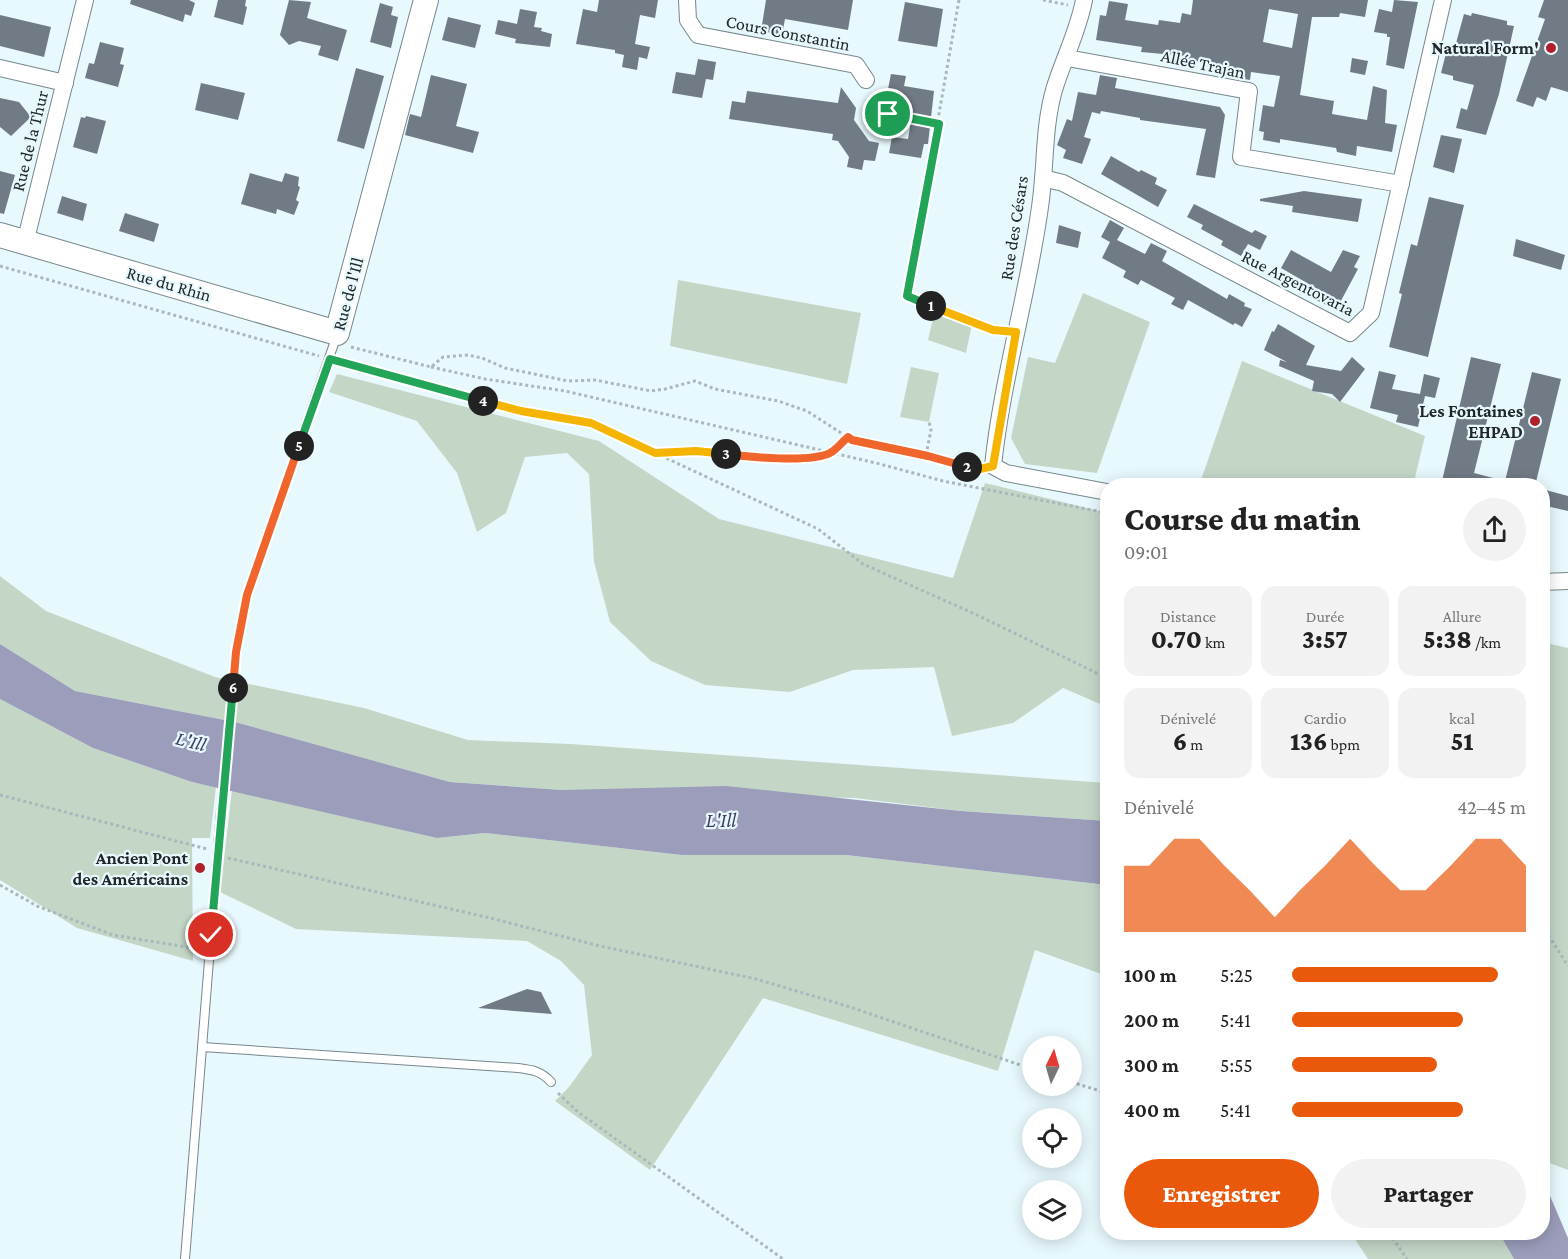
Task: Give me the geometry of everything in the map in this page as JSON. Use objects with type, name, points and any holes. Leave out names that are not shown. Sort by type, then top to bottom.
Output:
[{"type":"street","name":"Rue de la Thur","points":[[25,243],[85,0]]},
{"type":"street","name":"Cours Constantin","points":[[687,0],[688,20],[698,35],[856,66],[866,80]]},
{"type":"street","name":"Rue Argentovaria","points":[[1043,177],[1063,183],[1350,333],[1371,313],[1445,2],[1443,0]]},
{"type":"street","name":"Rue de l'Ill","points":[[336,338],[421,1]]},
{"type":"street","name":"Rue des Césars","points":[[993,466],[1040,208],[1045,134],[1054,90],[1067,58],[1083,4]]},
{"type":"street","name":"Allée Trajan","points":[[1067,58],[1250,91],[1241,157],[1401,184]]},
{"type":"street","name":"Rue de la Thur","points":[[0,68],[65,83]]},
{"type":"street","name":"Rue du Rhin","points":[[0,235],[336,338]]},
{"type":"street","points":[[993,466],[1006,473],[1100,491]]},
{"type":"street","points":[[1550,582],[1568,581]]},
{"type":"lane","name":"Rue de l'Ill","points":[[236,652],[247,595],[336,338]]},
{"type":"lane","points":[[185,1259],[221,811]]},
{"type":"lane","points":[[202,1047],[518,1068],[534,1070],[543,1074],[550,1082]]},
{"type":"path","points":[[959,0],[907,296],[993,330],[1016,332]]},
{"type":"path","points":[[1043,0],[1083,4]]},
{"type":"path","points":[[866,80],[888,114],[939,124]]},
{"type":"path","points":[[0,266],[521,411],[591,423],[818,529],[863,564],[977,615],[1100,675]]},
{"type":"path","points":[[336,338],[431,367],[485,379],[565,390],[943,481],[1100,512]]},
{"type":"path","points":[[431,367],[443,357],[468,355],[482,358],[505,368],[568,381],[595,380],[651,391],[695,381],[715,389],[778,401],[807,411],[852,440],[980,469],[993,466]]},
{"type":"path","points":[[926,455],[931,430],[929,422]]},
{"type":"path","points":[[655,453],[696,451],[775,458],[810,457],[830,453],[848,437]]},
{"type":"path","points":[[221,811],[236,652]]},
{"type":"path","points":[[0,795],[218,854],[600,946],[756,979],[847,1006],[1022,1066]]},
{"type":"path","points":[[0,885],[37,906],[113,935],[210,951]]},
{"type":"path","points":[[1550,938],[1568,966]]},
{"type":"path","points":[[550,1082],[578,1112],[783,1259]]},
{"type":"path","points":[[1082,1085],[1100,1091]]},
{"type":"path","points":[[1394,1240],[1407,1259]]},
{"type":"green space","points":[[678,280],[861,313],[847,384],[670,346]]},
{"type":"green space","points":[[1083,293],[1150,322],[1097,473],[1025,464],[1011,438],[1028,357],[1055,363]]},
{"type":"green space","points":[[935,310],[972,324],[966,353],[928,340]]},
{"type":"green space","points":[[1242,361],[1425,436],[1415,478],[1202,478]]},
{"type":"green space","points":[[911,367],[939,373],[929,422],[900,417]]},
{"type":"green space","points":[[337,374],[599,441],[719,519],[953,578],[985,483],[1100,511],[1100,704],[1063,688],[1013,723],[952,736],[934,667],[853,670],[790,692],[705,685],[651,661],[610,622],[594,562],[589,474],[567,453],[525,457],[506,513],[477,532],[457,473],[417,421],[329,392]]},
{"type":"green space","points":[[0,576],[46,611],[215,677],[364,708],[468,740],[571,744],[1100,782],[1100,821],[961,811],[855,798],[562,790],[450,782],[235,722],[75,691],[0,644]]},
{"type":"green space","points":[[1550,644],[1568,648],[1568,1170],[1550,1163]]},
{"type":"green space","points":[[0,699],[93,748],[192,782],[216,787],[210,838],[192,838],[193,961],[77,928],[0,880]]},
{"type":"green space","points":[[232,790],[437,838],[485,833],[682,855],[846,855],[1100,884],[1100,973],[1035,950],[998,1071],[763,998],[650,1170],[555,1101],[569,1087],[592,1055],[584,985],[561,961],[527,941],[296,929],[220,892]]},
{"type":"green space","points":[[1356,1240],[1503,1240],[1514,1259],[1368,1259]]},
{"type":"water","name":"L'Ill","points":[[0,644],[75,691],[235,722],[450,782],[562,790],[726,786],[961,811],[1100,821],[1100,884],[846,855],[682,855],[485,833],[437,838],[192,782],[93,748],[0,699]]},
{"type":"water","points":[[1550,1196],[1568,1238],[1568,1259],[1514,1259],[1503,1240],[1550,1240]]},
{"type":"building","points":[[131,0],[189,0],[195,3],[191,16],[185,14],[183,22],[130,4]]},
{"type":"building","points":[[218,0],[246,0],[245,6],[247,7],[243,25],[214,17]]},
{"type":"building","points":[[289,0],[311,2],[307,18],[347,30],[338,61],[318,55],[321,46],[299,41],[289,45],[280,35]]},
{"type":"building","points":[[599,0],[658,0],[655,18],[640,15],[635,44],[650,47],[647,59],[639,57],[637,70],[622,67],[624,55],[615,53],[615,50],[576,44],[583,9],[597,12]]},
{"type":"building","points":[[766,0],[853,0],[848,30],[785,19],[782,35],[761,31]]},
{"type":"building","points":[[1193,0],[1368,0],[1365,17],[1340,13],[1339,17],[1312,17],[1300,95],[1334,101],[1332,114],[1367,120],[1373,86],[1387,90],[1385,123],[1397,125],[1392,152],[1357,146],[1356,156],[1337,152],[1336,148],[1280,139],[1280,143],[1263,140],[1264,132],[1259,131],[1263,105],[1274,107],[1280,76],[1251,72],[1250,80],[1238,78],[1239,72],[1227,70],[1228,67],[1185,59],[1186,56],[1141,52],[1142,47],[1096,40],[1100,15],[1106,16],[1109,1],[1128,4],[1125,20],[1158,25],[1159,20],[1180,23],[1182,13],[1191,15]],"holes":[[[1269,9],[1298,14],[1292,48],[1263,42]]]},
{"type":"building","points":[[1394,0],[1418,2],[1404,69],[1386,65],[1390,37],[1387,37],[1387,34],[1374,32],[1379,9],[1392,12]]},
{"type":"building","name":"Natural Form'","points":[[1544,0],[1568,0],[1568,92],[1551,87],[1546,101],[1537,97],[1533,107],[1516,101],[1545,19],[1538,17]]},
{"type":"building","points":[[905,2],[943,9],[937,47],[898,41]]},
{"type":"building","points":[[380,3],[393,7],[391,15],[398,17],[391,48],[370,42]]},
{"type":"building","points":[[520,9],[537,12],[534,27],[542,28],[541,31],[552,34],[550,47],[515,43],[516,39],[495,34],[498,20],[517,24]]},
{"type":"building","points":[[1472,13],[1507,21],[1507,25],[1514,26],[1499,94],[1486,135],[1456,128],[1461,108],[1467,110],[1474,85],[1453,80],[1453,76],[1441,73],[1446,53],[1453,54],[1464,14],[1471,16]]},
{"type":"building","points":[[0,15],[51,27],[44,57],[0,46]]},
{"type":"building","points":[[448,17],[481,25],[475,48],[442,40]]},
{"type":"building","points":[[100,42],[124,48],[120,64],[124,65],[118,87],[85,78],[89,63],[94,64]]},
{"type":"building","points":[[1352,58],[1368,61],[1365,75],[1350,72]]},
{"type":"building","points":[[698,59],[716,62],[713,80],[706,79],[702,98],[672,93],[676,72],[695,75]]},
{"type":"building","points":[[356,68],[384,76],[364,149],[337,141]]},
{"type":"building","points":[[891,74],[906,76],[904,86],[934,91],[928,144],[924,144],[921,158],[889,153],[892,137],[908,139],[913,109],[900,107],[901,102],[897,101],[898,91],[888,89]]},
{"type":"building","points":[[431,75],[467,84],[456,126],[479,132],[473,153],[405,135],[410,114],[421,117]]},
{"type":"building","points":[[1100,75],[1117,78],[1115,88],[1220,107],[1225,115],[1215,178],[1196,175],[1206,129],[1140,120],[1140,118],[1101,111],[1100,114],[1092,112],[1084,137],[1091,139],[1082,164],[1063,158],[1066,150],[1057,145],[1067,119],[1072,121],[1078,92],[1096,95]]},
{"type":"building","points":[[201,83],[245,93],[238,120],[195,110]]},
{"type":"building","points":[[841,87],[856,108],[854,120],[869,141],[879,143],[875,161],[864,160],[862,170],[847,167],[849,157],[838,141],[832,140],[833,134],[729,119],[732,101],[745,103],[747,91],[838,103]]},
{"type":"building","points":[[0,98],[19,102],[31,117],[11,136],[0,127]]},
{"type":"building","points":[[81,117],[106,121],[97,154],[73,147]]},
{"type":"building","points":[[1441,135],[1462,139],[1454,173],[1433,167]]},
{"type":"building","points":[[1111,156],[1139,172],[1141,170],[1157,178],[1155,184],[1167,190],[1158,207],[1101,174]]},
{"type":"building","points":[[0,171],[15,175],[4,214],[0,213]]},
{"type":"building","points":[[250,173],[282,182],[285,173],[299,177],[298,186],[300,187],[296,200],[299,202],[294,215],[277,209],[276,214],[241,204]]},
{"type":"building","points":[[1304,191],[1362,199],[1358,222],[1292,212],[1293,206],[1260,201],[1260,199]]},
{"type":"building","points":[[62,196],[87,204],[83,221],[57,213]]},
{"type":"building","points":[[1429,197],[1464,205],[1428,357],[1389,347],[1411,244],[1417,246]]},
{"type":"building","points":[[1194,204],[1252,233],[1255,230],[1267,236],[1260,250],[1248,244],[1241,256],[1221,245],[1223,241],[1201,229],[1203,225],[1187,217]]},
{"type":"building","points":[[125,213],[159,224],[154,242],[119,231]]},
{"type":"building","points":[[1110,220],[1124,228],[1117,240],[1145,254],[1151,243],[1167,251],[1162,261],[1227,299],[1229,294],[1245,303],[1244,306],[1252,309],[1242,327],[1235,323],[1233,325],[1188,300],[1183,310],[1171,304],[1175,298],[1141,280],[1138,285],[1123,277],[1126,271],[1102,258],[1110,242],[1101,237]]},
{"type":"building","points":[[1059,225],[1081,232],[1078,248],[1056,243]]},
{"type":"building","points":[[1516,239],[1565,255],[1561,270],[1513,256]]},
{"type":"building","points":[[1291,250],[1331,272],[1343,250],[1360,256],[1354,267],[1358,269],[1336,310],[1316,300],[1321,291],[1281,268]]},
{"type":"building","points":[[1278,324],[1315,346],[1306,365],[1341,371],[1352,357],[1365,369],[1340,402],[1332,394],[1312,391],[1314,381],[1279,366],[1280,360],[1287,362],[1264,350],[1272,331],[1274,332]]},
{"type":"building","name":"Les Fontaines EHPAD","points":[[1471,357],[1501,364],[1474,473],[1493,478],[1443,478]]},
{"type":"building","points":[[1379,371],[1396,375],[1392,389],[1420,394],[1424,374],[1440,378],[1435,398],[1425,396],[1418,427],[1396,422],[1398,415],[1370,408]]},
{"type":"building","name":"Les Fontaines EHPAD","points":[[1532,372],[1561,379],[1537,478],[1506,478]]},
{"type":"building","name":"Les Fontaines EHPAD","points":[[1550,491],[1568,496],[1568,511],[1550,507]]},
{"type":"building","points":[[527,989],[541,992],[552,1014],[478,1008]]},
{"type":"place","name":"Natural Form'","points":[[1551,48]]},
{"type":"place","name":"Les Fontaines EHPAD","points":[[1535,421]]},
{"type":"place","name":"Ancien Pont des Américains","points":[[200,868]]},
{"type":"route","points":[[211,935],[236,652],[247,595],[330,359],[521,411],[591,423],[655,453],[696,451],[736,456],[810,457],[830,453],[848,437],[852,440],[959,465],[980,469],[993,466],[1016,332],[993,330],[907,296],[939,124],[888,114]]}]
